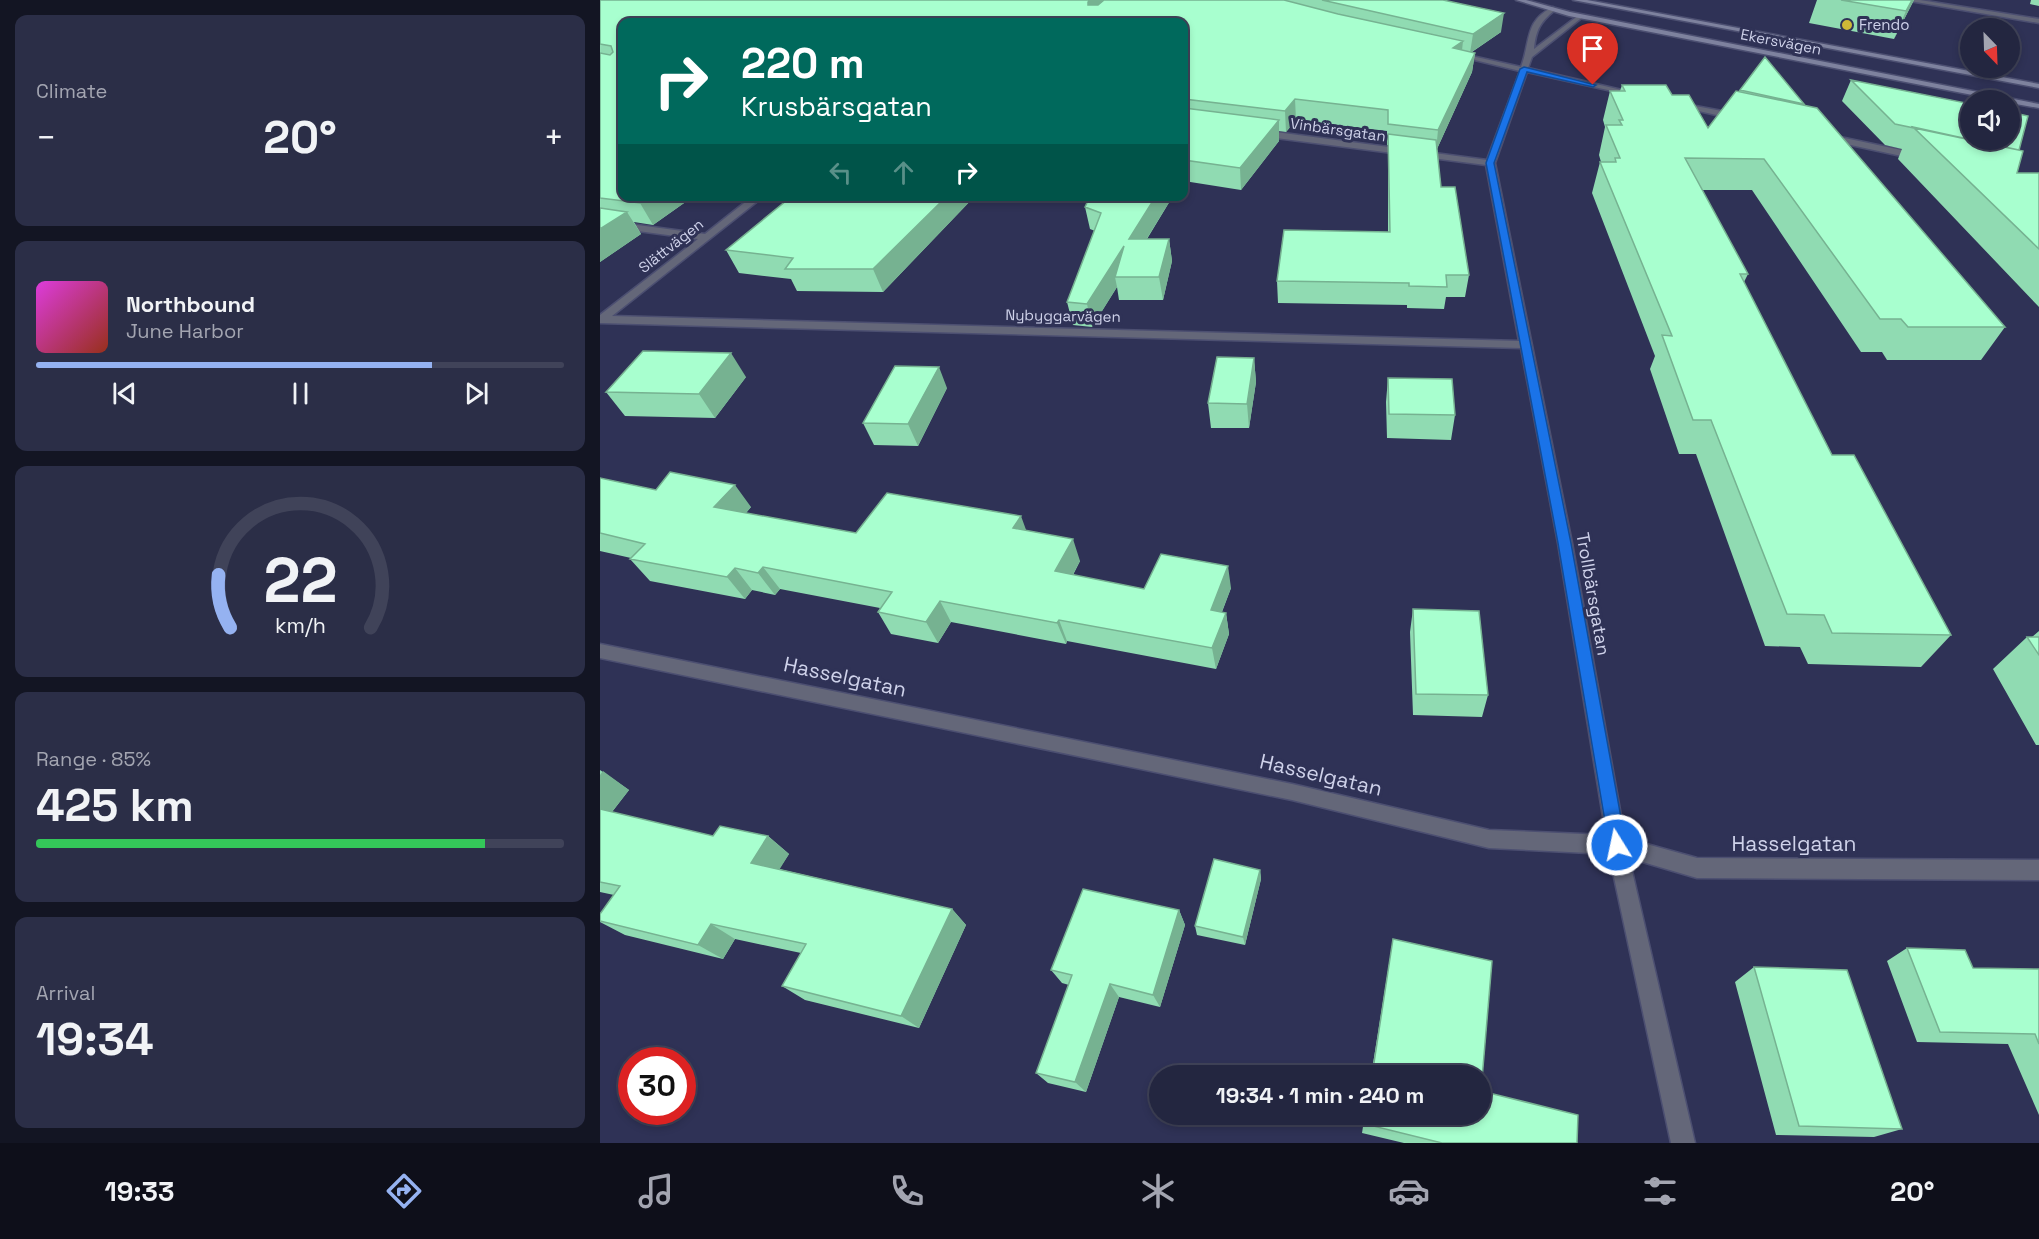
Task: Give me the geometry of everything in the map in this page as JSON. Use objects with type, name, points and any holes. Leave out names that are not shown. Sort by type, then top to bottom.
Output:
[{"type":"main road","name":"Ekersvägen","points":[[1520,0],[1556,7],[1581,16],[2039,106]]},
{"type":"main road","name":"Ekersvägen","points":[[1576,0],[1600,2],[2039,86]]},
{"type":"main road","points":[[1581,16],[1600,2]]},
{"type":"street","points":[[1907,0],[2039,21]]},
{"type":"street","points":[[1490,163],[1526,63],[1532,31],[1540,19],[1556,7]]},
{"type":"street","points":[[1526,63],[1581,16]]},
{"type":"street","points":[[1443,51],[1526,63],[1648,97]]},
{"type":"street","points":[[1670,102],[1745,119]]},
{"type":"street","name":"Vinbärsgatan","points":[[1252,132],[1490,163]]},
{"type":"street","points":[[1815,134],[1931,160]]},
{"type":"street","name":"Trollbärsgatan","points":[[1490,163],[1524,345],[1565,543],[1617,845],[1683,1143]]},
{"type":"street","name":"Slättvägen","points":[[601,320],[754,201]]},
{"type":"street","points":[[600,223],[707,237]]},
{"type":"street","name":"Nybyggarvägen","points":[[601,320],[1524,345]]},
{"type":"street","name":"Hasselgatan","points":[[600,651],[1292,792],[1489,839],[1617,845],[1697,868],[2039,870]]},
{"type":"building","points":[[600,0],[1090,0],[1088,5],[1098,5],[1104,0],[1284,0],[1463,41],[1453,48],[1475,53],[1438,130],[1388,124],[1388,110],[1295,99],[1285,111],[1188,99],[1188,18],[618,18],[618,200],[600,198],[600,53],[610,55],[613,52],[611,46],[600,44]]},
{"type":"building","points":[[1322,0],[1443,0],[1504,13],[1473,34]]},
{"type":"building","points":[[1841,0],[1912,0],[1906,11]]},
{"type":"building","points":[[1765,57],[1804,104],[1740,90]]},
{"type":"building","points":[[1851,80],[1960,102],[1960,138],[1895,124]]},
{"type":"building","points":[[1622,85],[1666,85],[1672,95],[1689,95],[1708,128],[1736,91],[1817,108],[2005,327],[1908,327],[1901,319],[1880,319],[1764,159],[1685,158],[1748,274],[1740,274],[1832,455],[1854,455],[1951,635],[1832,633],[1824,615],[1787,614],[1711,420],[1693,420],[1662,335],[1672,336],[1600,162],[1616,162],[1615,158],[1620,158],[1606,125],[1622,125],[1619,120],[1623,120],[1610,91],[1625,91]]},
{"type":"building","points":[[1188,109],[1279,120],[1240,168],[1188,161]]},
{"type":"building","points":[[2020,114],[2028,116],[2020,146]]},
{"type":"building","points":[[1913,127],[1960,137],[1960,150],[2023,151],[2017,173],[2039,173],[2039,249]]},
{"type":"building","points":[[1388,134],[1436,140],[1441,187],[1455,187],[1469,275],[1446,275],[1447,287],[1409,286],[1409,283],[1277,281],[1284,230],[1390,232]]},
{"type":"building","points":[[786,201],[942,201],[873,269],[785,269],[793,258],[726,250]]},
{"type":"building","points":[[1088,201],[1153,201],[1129,239],[1169,239],[1159,277],[1115,277],[1124,246],[1087,304],[1067,302],[1101,213],[1085,207]]},
{"type":"building","points":[[600,208],[627,212],[600,229]]},
{"type":"building","points":[[643,351],[731,353],[699,394],[606,392]]},
{"type":"building","points":[[1217,357],[1254,358],[1247,404],[1208,403]]},
{"type":"building","points":[[895,366],[939,367],[908,424],[863,423]]},
{"type":"building","points":[[1388,378],[1452,379],[1455,415],[1389,414]]},
{"type":"building","points":[[670,472],[735,485],[714,507],[856,533],[887,493],[1021,516],[1013,528],[1073,539],[1055,571],[1144,589],[1161,554],[1228,566],[1211,610],[1226,613],[1212,648],[940,601],[926,622],[878,612],[892,592],[763,567],[758,573],[735,568],[727,577],[630,559],[645,544],[600,533],[600,478],[656,490]]},
{"type":"building","points":[[1413,609],[1479,611],[1488,695],[1416,694]]},
{"type":"building","points":[[2027,637],[2039,637],[2039,655]]},
{"type":"building","points":[[600,809],[713,836],[720,826],[768,836],[751,863],[952,909],[901,1016],[782,986],[806,944],[711,924],[698,945],[600,921],[600,914],[620,886],[600,882]]},
{"type":"building","points":[[1214,859],[1260,870],[1243,937],[1195,926]]},
{"type":"building","points":[[1083,889],[1179,910],[1153,995],[1110,984],[1075,1082],[1036,1073],[1072,975],[1051,970]]},
{"type":"building","points":[[1393,939],[1492,961],[1483,1065],[1374,1065]]},
{"type":"building","points":[[1907,948],[1965,950],[1973,968],[2039,969],[2039,1044],[2035,1034],[1940,1032]]},
{"type":"building","points":[[1754,967],[1847,970],[1902,1129],[1799,1126]]},
{"type":"building","points":[[1491,1093],[1578,1115],[1577,1143],[1442,1143],[1369,1125],[1491,1125]]},
{"type":"place","name":"Frendo","points":[[1847,25]]},
{"type":"route","points":[[1593,85],[1524,69],[1490,163],[1524,345],[1565,543],[1617,845]]}]
